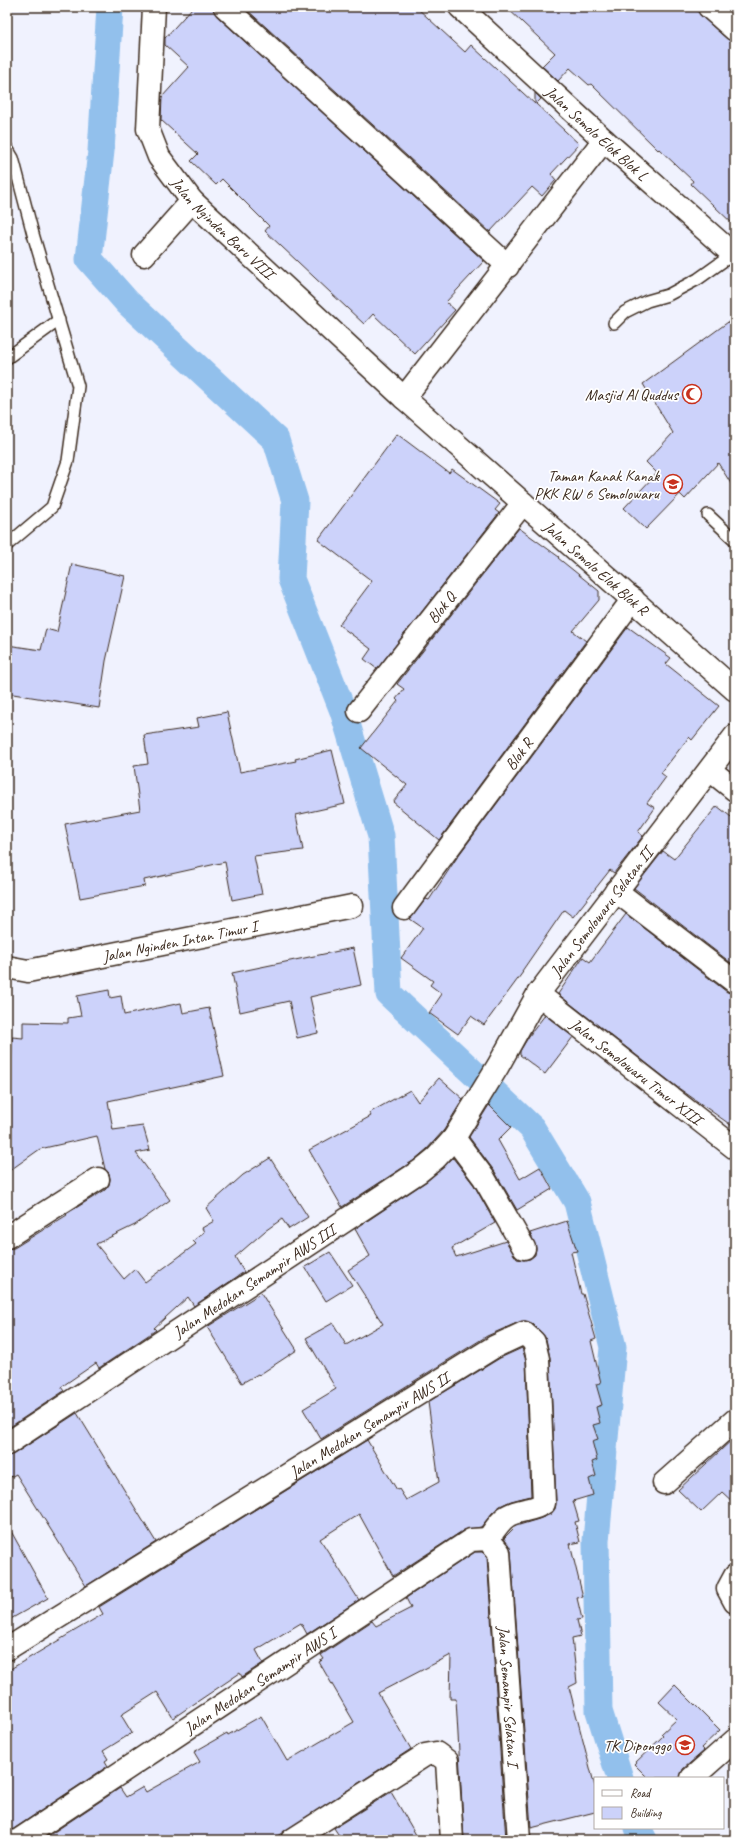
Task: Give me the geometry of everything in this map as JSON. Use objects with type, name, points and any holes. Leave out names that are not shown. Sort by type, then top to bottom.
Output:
[{"type":"street","name":"Jalan Nginden Baru VIII","points":[[154,7],[148,129],[159,157],[192,201],[404,398]]},
{"type":"street","points":[[225,7],[508,266]]},
{"type":"street","name":"Jalan Semolo Elok Blok L","points":[[460,7],[604,140],[734,255]]},
{"type":"street","points":[[709,7],[735,30]]},
{"type":"street","points":[[404,398],[508,266],[604,140]]},
{"type":"street","points":[[144,255],[192,201]]},
{"type":"street","name":"Jalan Semolo Elok Blok R","points":[[404,398],[735,690]]},
{"type":"street","name":"Blok Q","points":[[359,711],[523,503]]},
{"type":"street","name":"Blok R","points":[[404,908],[633,599]]},
{"type":"street","name":"Jalan Semolowaru Selatan II","points":[[480,1096],[538,994],[735,736]]},
{"type":"street","points":[[710,770],[735,790]]},
{"type":"street","points":[[616,891],[735,982]]},
{"type":"street","name":"Jalan Nginden Intan Timur I","points":[[7,967],[28,971],[352,906]]},
{"type":"street","name":"Jalan Semolowaru Timur XIII","points":[[538,994],[735,1148]]},
{"type":"street","name":"Jalan Medokan Semampir AWS III","points":[[7,1444],[420,1171],[436,1158],[454,1138],[480,1096]]},
{"type":"street","points":[[454,1138],[484,1178],[524,1248]]},
{"type":"street","points":[[7,1237],[98,1179]]},
{"type":"street","name":"Jalan Medokan Semampir AWS II","points":[[7,1649],[494,1347],[524,1333],[534,1342],[538,1359],[544,1504],[540,1507],[532,1508],[506,1517],[494,1546]]},
{"type":"street","points":[[664,1483],[735,1420]]},
{"type":"street","name":"Jalan Medokan Semampir AWS I","points":[[19,1840],[471,1540],[494,1546]]},
{"type":"street","name":"Jalan Semampir Selatan I","points":[[494,1546],[519,1840]]},
{"type":"street","points":[[693,1777],[735,1740]]},
{"type":"street","points":[[292,1840],[425,1755],[436,1753],[447,1761],[452,1840]]},
{"type":"lane","points":[[7,148],[13,158],[78,386],[68,461],[52,507],[7,545]]},
{"type":"lane","points":[[614,323],[625,312],[647,301],[668,295],[698,279],[734,255]]},
{"type":"lane","points":[[7,358],[58,320]]},
{"type":"lane","points":[[708,515],[735,540]]},
{"type":"building","points":[[193,7],[213,7],[217,16],[484,261],[446,302],[455,310],[415,354],[373,314],[364,324],[265,231],[269,226],[222,179],[216,185],[191,161],[198,154],[161,120],[162,97],[189,67],[165,45],[165,38]]},
{"type":"building","points":[[244,7],[416,7],[465,52],[471,45],[535,104],[535,93],[541,99],[536,104],[579,144],[551,174],[556,180],[542,196],[532,187],[490,232]]},
{"type":"building","points":[[506,7],[697,7],[701,16],[727,39],[735,42],[735,226],[691,184],[693,181],[659,149],[658,150],[591,84],[589,85],[570,68],[558,81],[542,66],[555,53]]},
{"type":"building","name":"Masjid Al Quddus","points":[[735,317],[735,490],[718,463],[685,499],[680,494],[646,529],[624,508],[657,473],[646,462],[673,433],[643,384]]},
{"type":"building","points":[[397,434],[449,473],[452,469],[500,504],[495,510],[499,513],[377,669],[364,659],[371,649],[339,625],[372,581],[318,540]]},
{"type":"building","points":[[519,528],[559,557],[558,558],[599,591],[599,600],[573,631],[586,641],[439,840],[393,802],[407,785],[361,748],[398,701],[396,699],[404,689],[397,684]]},
{"type":"building","points":[[72,564],[125,576],[106,661],[99,708],[7,693],[7,645],[41,650],[46,629],[57,632]]},
{"type":"building","points":[[628,627],[671,658],[666,664],[719,706],[692,740],[689,737],[661,773],[666,777],[647,803],[655,808],[638,832],[643,836],[614,873],[610,870],[573,917],[564,910],[522,971],[523,972],[484,1025],[471,1016],[458,1034],[429,1013],[442,994],[430,985],[433,981],[401,958],[423,928],[410,919],[426,899],[429,900],[458,856]]},
{"type":"building","points":[[227,712],[240,772],[296,761],[295,759],[332,750],[345,804],[296,815],[303,850],[254,856],[262,894],[232,900],[225,862],[144,880],[145,886],[80,898],[65,824],[140,810],[134,766],[148,764],[144,735],[199,727],[197,718]]},
{"type":"building","points":[[717,806],[735,820],[735,966],[634,888],[663,851],[674,859]]},
{"type":"building","points":[[626,914],[727,992],[735,994],[735,1128],[677,1087],[558,994],[583,957],[590,962]]},
{"type":"building","points":[[353,948],[361,985],[310,997],[318,1033],[297,1038],[289,1001],[240,1012],[232,973]]},
{"type":"building","points":[[109,990],[110,998],[121,996],[124,1015],[181,1003],[183,1013],[209,1008],[224,1076],[108,1101],[113,1130],[143,1126],[150,1150],[136,1153],[170,1200],[135,1225],[96,1244],[124,1279],[135,1269],[145,1282],[196,1244],[193,1241],[204,1232],[202,1228],[214,1221],[206,1208],[243,1175],[270,1158],[308,1217],[289,1229],[282,1219],[265,1231],[235,1257],[244,1272],[194,1306],[188,1297],[154,1328],[156,1330],[99,1368],[96,1363],[61,1387],[64,1391],[7,1429],[7,1249],[14,1248],[105,1190],[109,1185],[110,1179],[109,1173],[105,1169],[97,1136],[40,1149],[9,1171],[12,1037],[23,1038],[23,1022],[68,1023],[68,1018],[81,1016],[77,996]]},
{"type":"building","points":[[545,1015],[573,1037],[545,1074],[520,1055],[520,1051]]},
{"type":"building","points":[[439,1078],[463,1099],[444,1130],[427,1149],[413,1161],[342,1207],[309,1150],[371,1116],[369,1113],[410,1090],[418,1102]]},
{"type":"building","points":[[489,1105],[511,1127],[498,1140],[520,1179],[540,1167],[552,1189],[517,1210],[495,1172],[469,1137]]},
{"type":"building","points":[[453,1158],[474,1185],[495,1223],[452,1248],[456,1257],[506,1241],[517,1259],[530,1259],[535,1255],[536,1248],[530,1233],[567,1221],[577,1251],[571,1252],[581,1294],[583,1294],[596,1339],[591,1341],[601,1383],[596,1384],[602,1405],[596,1407],[600,1423],[593,1425],[598,1439],[592,1441],[597,1460],[592,1462],[596,1476],[589,1479],[593,1495],[573,1501],[579,1521],[575,1522],[580,1542],[570,1544],[583,1597],[577,1598],[582,1619],[577,1620],[581,1636],[572,1638],[577,1683],[569,1687],[594,1783],[594,1812],[531,1828],[511,1551],[504,1538],[516,1526],[551,1514],[555,1509],[550,1358],[546,1339],[532,1323],[525,1321],[519,1322],[487,1336],[321,1439],[303,1409],[336,1389],[306,1338],[333,1323],[346,1345],[383,1324],[348,1270],[370,1256],[355,1229],[427,1181]]},
{"type":"building","points":[[330,1252],[352,1285],[326,1301],[305,1267]]},
{"type":"building","points":[[261,1293],[297,1350],[259,1375],[258,1374],[242,1383],[207,1327]]},
{"type":"building","points":[[522,1348],[526,1361],[531,1496],[511,1501],[500,1506],[492,1513],[481,1527],[464,1530],[393,1576],[359,1514],[320,1539],[359,1600],[307,1634],[301,1623],[256,1650],[263,1663],[242,1677],[240,1673],[173,1718],[157,1692],[121,1715],[132,1733],[103,1751],[108,1759],[105,1761],[108,1766],[12,1830],[7,1838],[7,1671],[103,1614],[99,1607],[367,1440],[397,1490],[399,1489],[406,1500],[439,1482],[428,1402],[500,1358]]},
{"type":"building","points":[[77,1413],[156,1542],[86,1586],[16,1474],[7,1479],[7,1456],[14,1454]]},
{"type":"building","points":[[735,1437],[735,1504],[722,1492],[701,1512],[678,1490]]},
{"type":"building","points":[[7,1524],[48,1598],[7,1621]]},
{"type":"building","points":[[475,1552],[482,1552],[487,1557],[506,1840],[464,1840],[456,1699],[450,1699],[451,1655],[378,1693],[411,1749],[271,1840],[42,1840],[120,1788],[126,1797],[143,1787],[146,1792],[200,1762],[194,1752],[261,1716],[287,1761],[354,1722],[319,1662],[324,1659],[321,1655],[372,1621],[376,1626],[411,1608],[406,1598]]},
{"type":"building","points":[[675,1685],[720,1730],[701,1748],[704,1751],[683,1769],[680,1777],[647,1777],[634,1764],[663,1736],[661,1734],[677,1719],[659,1702]]},
{"type":"building","points":[[391,1792],[419,1840],[342,1840],[334,1828]]},
{"type":"waterway","points":[[110,7],[101,151],[89,259],[127,302],[276,440],[295,501],[291,579],[343,711],[381,836],[389,994],[532,1128],[577,1202],[613,1347],[596,1541],[599,1711],[620,1777]]},
{"type":"waterway","points":[[638,1829],[644,1840]]},
{"type":"place","name":"Masjid Al Quddus","points":[[692,394]]},
{"type":"place","name":"Taman Kanak Kanak PKK RW 6 Semolowaru","points":[[673,484]]},
{"type":"place","name":"TK Diponggo","points":[[685,1745]]}]
